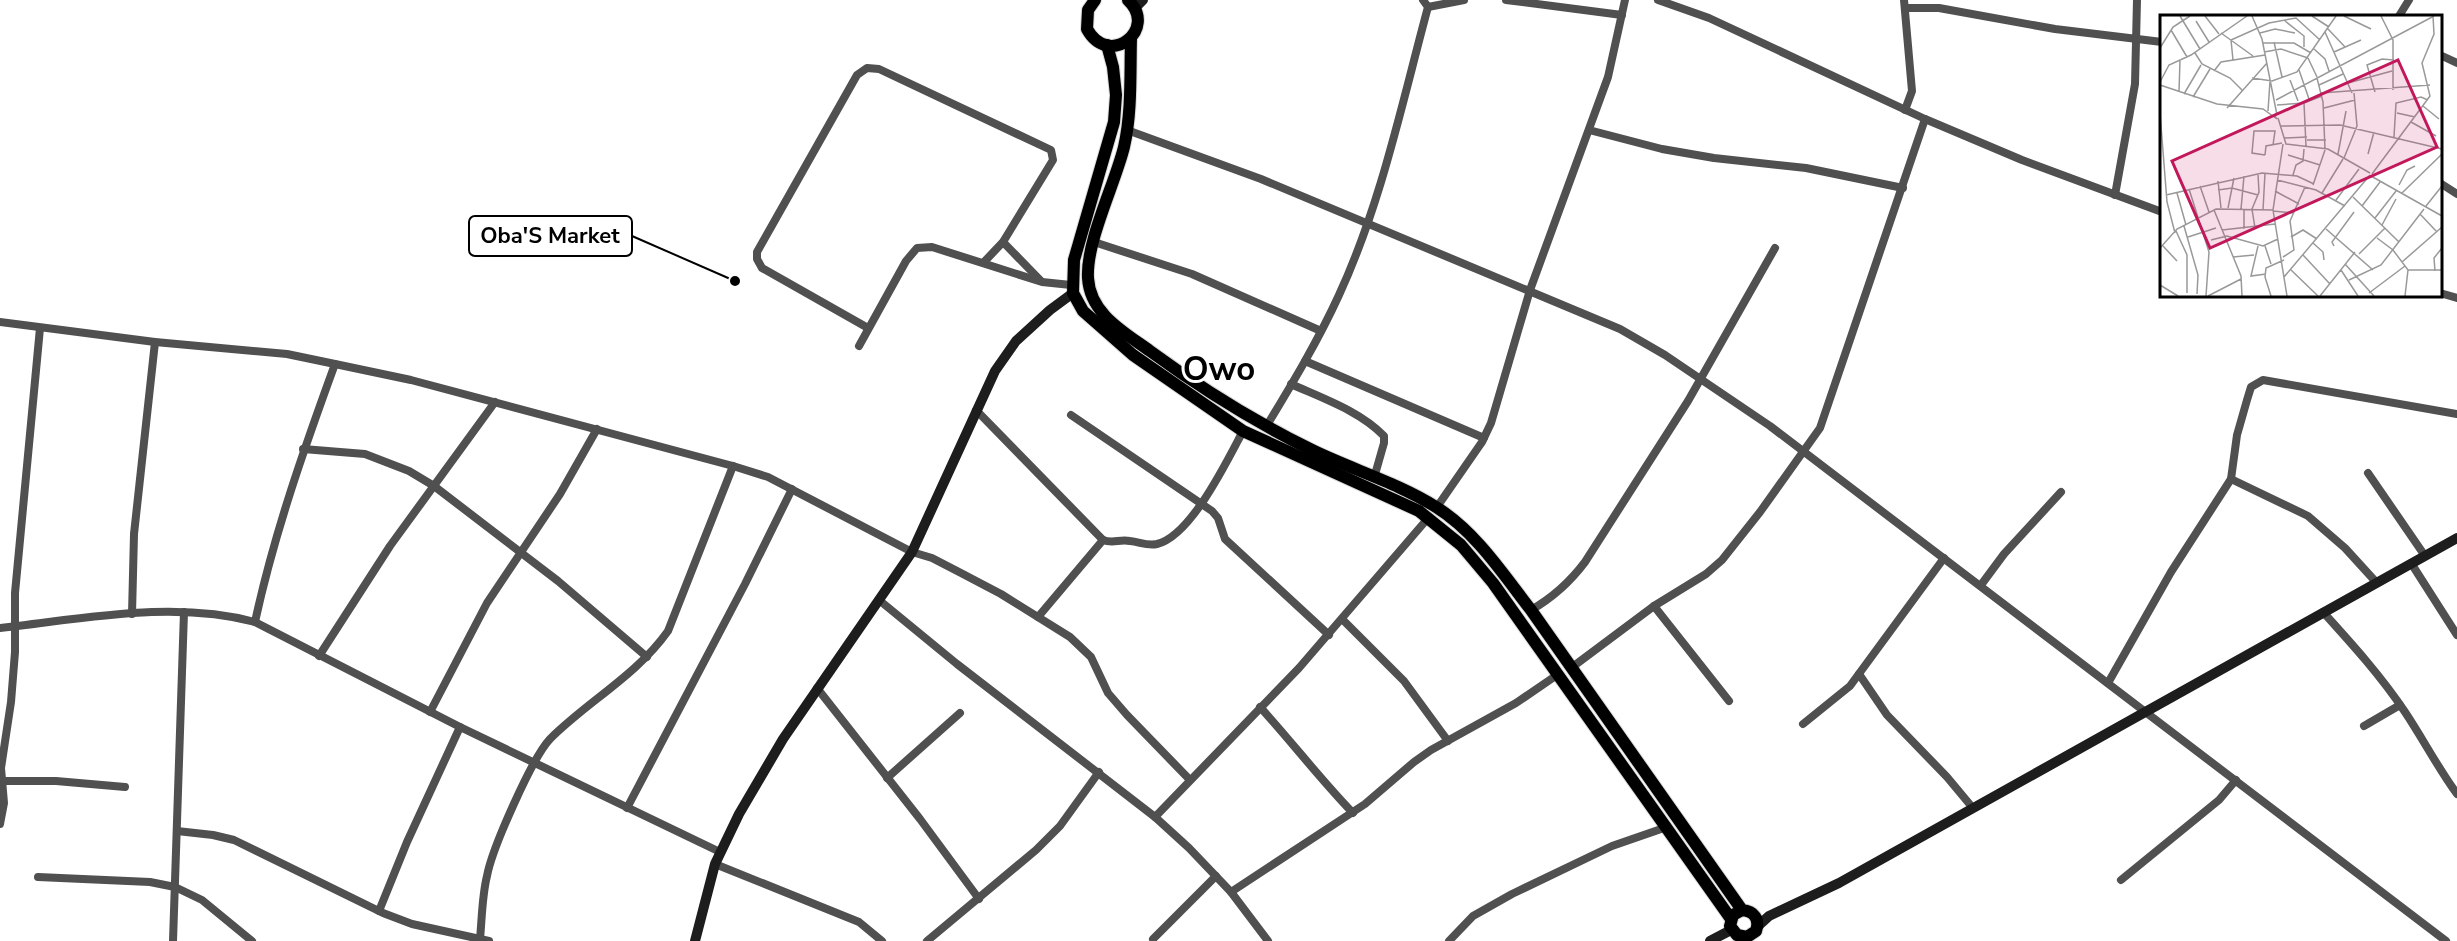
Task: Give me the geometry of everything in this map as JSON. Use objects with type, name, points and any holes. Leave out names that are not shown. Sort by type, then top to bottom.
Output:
[{"type":"main road","points":[[1092,1],[1086,16],[1087,29],[1095,40],[1107,45],[1120,45],[1131,38]]},
{"type":"main road","points":[[1135,3],[1137,27],[1131,38],[1127,130],[1124,148],[1094,242],[1088,279],[1092,294],[1104,315],[1126,336],[1229,405],[1266,427],[1374,478],[1470,535],[1531,610],[1742,910]]},
{"type":"main road","points":[[1107,45],[1113,67],[1116,95],[1114,122],[1074,260],[1072,289],[1083,311],[1133,355],[1243,430],[1306,461],[1433,512],[1493,583],[1737,935],[1745,939],[1758,929],[1748,910],[1742,910],[1733,915],[1731,925]]},
{"type":"main road","points":[[1223,418],[1229,405]]},
{"type":"street","points":[[1266,427],[1305,361],[1340,294],[1385,168],[1426,4],[1464,0]]},
{"type":"street","points":[[1506,0],[1622,15]]},
{"type":"street","points":[[1155,817],[1329,635],[1433,512],[1484,438],[1491,423],[1530,290],[1608,77],[1624,0]]},
{"type":"street","points":[[1658,0],[1709,18],[1905,110],[2022,160],[2160,211]]},
{"type":"street","points":[[2115,195],[2135,84],[2137,0]]},
{"type":"street","points":[[2400,15],[2409,0]]},
{"type":"street","points":[[1905,110],[1912,92],[1904,4],[1940,8],[2055,29],[2160,42]]},
{"type":"street","points":[[2442,56],[2457,63]]},
{"type":"street","points":[[868,328],[762,268],[757,259],[757,252],[857,75],[867,68],[879,69],[1051,150],[1053,160],[1003,242],[984,262]]},
{"type":"street","points":[[1571,668],[1654,606],[1706,574],[1722,560],[1804,453],[1820,428],[1830,403],[1925,119]]},
{"type":"street","points":[[1127,130],[1261,179],[1530,290],[1620,329],[1700,378],[1981,585],[2145,713],[2446,941]]},
{"type":"street","points":[[1589,130],[1662,149],[1714,158],[1806,168],[1902,188]]},
{"type":"street","points":[[2442,184],[2457,194]]},
{"type":"street","points":[[1003,242],[1042,282]]},
{"type":"street","points":[[1094,242],[1192,274],[1321,331]]},
{"type":"street","points":[[859,346],[906,261],[917,248],[932,246],[1042,282],[1072,289]]},
{"type":"street","points":[[1531,610],[1548,600],[1570,580],[1585,562],[1643,474],[1775,248]]},
{"type":"street","points":[[695,941],[715,864],[754,786],[817,688],[912,552],[996,371],[1016,341],[1072,289]]},
{"type":"street","points":[[2442,294],[2457,298]]},
{"type":"street","points":[[0,321],[155,342],[240,349],[335,364],[495,402],[768,477],[912,552],[932,558],[1001,594],[1070,637],[1091,657],[1108,693],[1190,780]]},
{"type":"street","points":[[0,824],[4,803],[1,768],[11,702],[15,593],[40,328]]},
{"type":"street","points":[[132,614],[134,534],[155,342]]},
{"type":"street","points":[[1305,361],[1484,438]]},
{"type":"street","points":[[255,622],[303,449],[335,364]]},
{"type":"street","points":[[2109,683],[2171,572],[2231,479],[2237,435],[2251,387],[2263,380],[2457,414]]},
{"type":"street","points":[[1291,384],[1358,417],[1384,436],[1384,444],[1374,478]]},
{"type":"street","points":[[319,656],[390,546],[495,402]]},
{"type":"street","points":[[976,410],[1102,540],[1115,543],[1131,541],[1148,545],[1164,542],[1184,527],[1201,503],[1243,430]]},
{"type":"street","points":[[1071,415],[1201,503],[1218,518],[1225,539],[1329,635]]},
{"type":"street","points":[[430,712],[467,637],[487,603],[572,476],[597,429]]},
{"type":"street","points":[[303,449],[365,454],[409,471],[434,486],[522,553],[646,657]]},
{"type":"street","points":[[480,939],[486,878],[490,863],[535,762],[549,740],[646,657],[668,631],[733,466]]},
{"type":"street","points":[[2368,473],[2425,555]]},
{"type":"street","points":[[2231,479],[2288,504],[2308,516],[2345,548],[2376,582]]},
{"type":"street","points":[[627,808],[745,584],[792,489]]},
{"type":"street","points":[[1981,585],[2004,554],[2061,492]]},
{"type":"street","points":[[1758,929],[1769,916],[1839,883],[2457,538]]},
{"type":"street","points":[[1038,617],[1102,540]]},
{"type":"street","points":[[1803,724],[1850,686],[1944,558]]},
{"type":"street","points":[[2411,563],[2457,634]]},
{"type":"street","points":[[879,600],[957,664],[1155,817],[1232,892],[1268,941]]},
{"type":"street","points":[[1654,606],[1728,701]]},
{"type":"street","points":[[0,628],[132,614],[184,612],[223,614],[255,622],[460,727],[720,852]]},
{"type":"street","points":[[173,941],[184,612]]},
{"type":"street","points":[[2323,612],[2374,669],[2457,794]]},
{"type":"street","points":[[1342,619],[1404,681],[1448,741]]},
{"type":"street","points":[[1859,674],[1887,715],[1947,777],[1972,807]]},
{"type":"street","points":[[1232,892],[1353,813],[1414,762],[1516,703],[1557,675]]},
{"type":"street","points":[[817,688],[978,899]]},
{"type":"street","points":[[2364,726],[2400,705]]},
{"type":"street","points":[[1260,707],[1296,746],[1325,784],[1353,813]]},
{"type":"street","points":[[887,778],[960,712]]},
{"type":"street","points":[[380,911],[407,842],[460,727]]},
{"type":"street","points":[[927,941],[1036,850],[1060,826],[1099,772]]},
{"type":"street","points":[[2121,880],[2219,800],[2236,780]]},
{"type":"street","points":[[2,782],[56,781],[125,787]]},
{"type":"street","points":[[1452,940],[1473,916],[1512,894],[1612,846],[1664,828]]},
{"type":"street","points":[[177,831],[234,840],[380,911],[412,924],[489,941]]},
{"type":"street","points":[[715,864],[859,922],[882,941]]},
{"type":"street","points":[[1154,939],[1216,876]]},
{"type":"street","points":[[38,878],[150,882],[175,887],[202,900],[252,941]]},
{"type":"street","points":[[1710,941],[1731,925]]},
{"type":"place","name":"Oba'S Market","points":[[735,281]]},
{"type":"district","name":"Owo","points":[[1219,368]]}]
